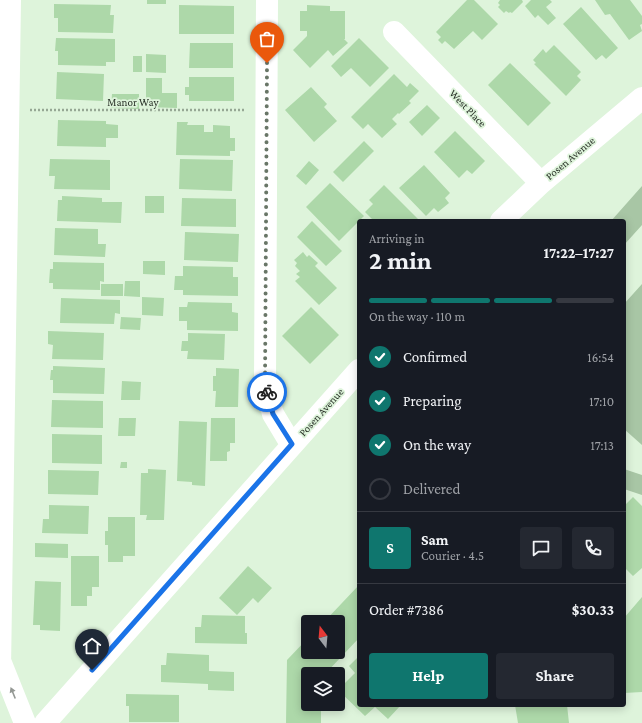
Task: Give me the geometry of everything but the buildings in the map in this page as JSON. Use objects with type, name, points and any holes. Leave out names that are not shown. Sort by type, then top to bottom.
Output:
[{"type":"street","points":[[10,0],[0,666],[25,723]]},
{"type":"street","points":[[267,0],[265,384],[273,414],[292,444]]},
{"type":"street","name":"West Place","points":[[394,32],[541,183]]},
{"type":"street","name":"Posen Avenue","points":[[503,219],[541,183],[642,98]]},
{"type":"street","name":"Posen Avenue","points":[[45,723],[357,372]]},
{"type":"path","name":"Manor Way","points":[[9,110],[266,110]]},
{"type":"green space","points":[[642,186],[642,225],[626,243],[626,219],[613,219]]},
{"type":"green space","points":[[642,284],[642,445],[626,431],[626,302]]},
{"type":"green space","points":[[626,470],[642,475],[642,495],[626,490]]},
{"type":"way so far","points":[[267,63],[265,384],[267,392]]},
{"type":"route","points":[[92,670],[292,444],[273,414],[267,392]]}]
